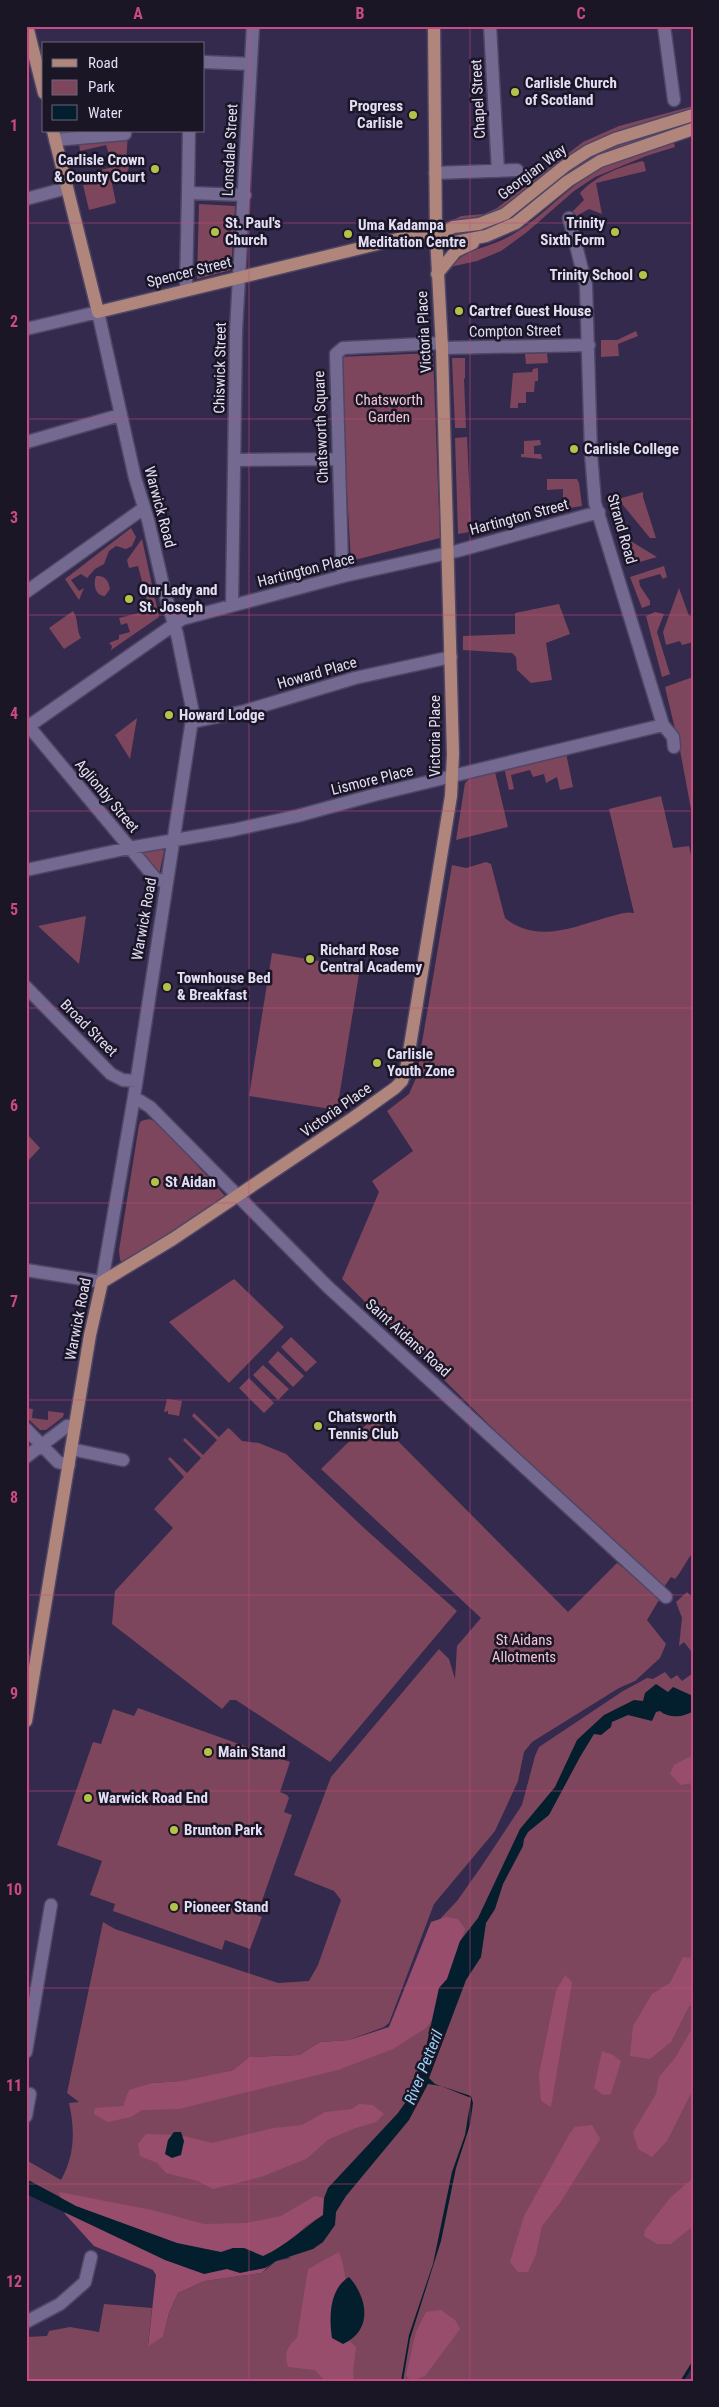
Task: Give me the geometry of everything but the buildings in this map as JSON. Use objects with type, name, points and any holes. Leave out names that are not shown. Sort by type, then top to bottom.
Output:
[{"type":"main road","name":"Victoria Place","points":[[102,1282],[239,1196],[365,1110],[402,1081],[406,1070],[432,915],[452,777],[451,657],[442,345],[436,236],[434,26]]},
{"type":"main road","points":[[28,27],[40,58],[42,76]]},
{"type":"main road","name":"Georgian Way","points":[[436,236],[453,227],[479,224],[505,214],[565,166],[588,151],[615,138],[693,115]]},
{"type":"main road","name":"Georgian Way","points":[[436,236],[454,242],[486,236],[516,223],[568,181],[600,161],[693,129]]},
{"type":"main road","name":"Warwick Road","points":[[54,136],[98,312]]},
{"type":"main road","name":"Spencer Street","points":[[98,312],[406,237],[436,236]]},
{"type":"main road","points":[[437,274],[456,251],[486,236]]},
{"type":"main road","name":"Warwick Road","points":[[26,1721],[71,1449],[102,1282]]},
{"type":"street","name":"Lonsdale Street","points":[[240,276],[252,26]]},
{"type":"street","name":"Chapel Street","points":[[490,26],[498,171]]},
{"type":"street","points":[[664,26],[674,100]]},
{"type":"street","points":[[205,62],[251,64]]},
{"type":"street","points":[[186,290],[189,132]]},
{"type":"street","points":[[54,136],[125,134]]},
{"type":"street","points":[[435,173],[517,170]]},
{"type":"street","points":[[26,198],[67,188]]},
{"type":"street","points":[[188,193],[245,195]]},
{"type":"street","name":"Strand Road","points":[[569,218],[586,285],[591,454],[595,503],[663,725]]},
{"type":"street","name":"Chiswick Street","points":[[232,605],[236,331],[240,276]]},
{"type":"street","points":[[26,329],[98,312]]},
{"type":"street","name":"Warwick Road","points":[[98,312],[120,415],[164,594],[174,622],[192,707],[192,722],[134,1097],[102,1282]]},
{"type":"street","name":"Compton Street","points":[[442,345],[589,345]]},
{"type":"street","name":"Chatsworth Square","points":[[344,576],[342,567],[336,354],[343,348],[442,345]]},
{"type":"street","points":[[26,441],[120,415]]},
{"type":"street","points":[[235,460],[339,459]]},
{"type":"street","points":[[26,592],[144,508]]},
{"type":"street","name":"Hartington Street","points":[[447,553],[599,512]]},
{"type":"street","name":"Hartington Place","points":[[27,726],[174,622],[344,576],[447,553]]},
{"type":"street","name":"Howard Place","points":[[192,722],[245,711],[355,678],[451,657]]},
{"type":"street","points":[[663,725],[674,742],[686,736]]},
{"type":"street","name":"Lismore Place","points":[[26,870],[129,848],[233,830],[288,818],[663,725]]},
{"type":"street","name":"Aglionby Street","points":[[27,726],[155,878],[167,882]]},
{"type":"street","name":"Broad Street","points":[[28,992],[111,1074],[123,1080],[136,1081]]},
{"type":"street","name":"Saint Aidans Road","points":[[134,1097],[150,1108],[328,1287],[666,1597]]},
{"type":"street","points":[[27,1271],[102,1282]]},
{"type":"street","points":[[26,1457],[67,1426],[75,1426]]},
{"type":"street","points":[[26,1430],[61,1464],[69,1465]]},
{"type":"street","points":[[71,1449],[122,1460]]},
{"type":"street","points":[[26,2052],[51,1905]]},
{"type":"street","points":[[26,2094],[30,2094],[26,2116]]},
{"type":"street","points":[[26,2322],[60,2304],[86,2282],[91,2257]]},
{"type":"green space","points":[[693,106],[693,111],[609,137],[503,210],[461,223],[453,220],[461,216],[484,214],[497,208],[583,142],[619,126]]},
{"type":"green space","points":[[693,123],[693,126],[610,151],[521,215],[495,229],[452,238],[450,235],[484,230],[503,224],[515,218],[566,174],[588,159],[626,143]]},
{"type":"green space","points":[[66,132],[128,132],[126,166],[130,165],[127,172],[111,179],[116,203],[89,210],[83,185],[98,181],[96,171],[113,167],[106,145],[80,151],[79,144],[71,146]]},
{"type":"green space","points":[[674,143],[675,147],[646,156],[595,177],[574,191],[527,232],[501,251],[477,261],[450,267],[463,256],[502,240],[519,230],[537,218],[589,175],[612,163]]},
{"type":"green space","points":[[642,161],[646,171],[596,183],[602,214],[589,209],[575,217],[572,212],[584,200],[580,193],[586,187],[608,173]]},
{"type":"green space","points":[[199,204],[235,206],[231,270],[197,279]]},
{"type":"green space","points":[[636,331],[638,336],[618,344],[619,356],[601,357],[601,340],[617,340]]},
{"type":"green space","name":"Chatsworth Garden","points":[[433,353],[440,538],[351,561],[339,357]]},
{"type":"green space","points":[[547,353],[548,363],[526,364],[525,354]]},
{"type":"green space","points":[[452,358],[465,358],[466,428],[455,428]]},
{"type":"green space","points":[[538,368],[538,381],[535,381],[534,392],[526,392],[526,403],[518,403],[518,408],[510,408],[513,373],[532,372],[533,369]]},
{"type":"green space","points":[[467,437],[471,524],[469,532],[458,534],[455,438]]},
{"type":"green space","points":[[540,440],[541,445],[534,446],[534,454],[541,454],[542,459],[521,457],[521,454],[524,454],[524,441]]},
{"type":"green space","points":[[547,479],[577,479],[582,506],[563,509],[563,489],[547,490]]},
{"type":"green space","points":[[643,492],[656,538],[650,538],[618,499]]},
{"type":"green space","points":[[131,528],[136,537],[132,546],[126,549],[116,546],[109,551],[104,564],[95,569],[87,578],[81,574],[71,580],[79,591],[84,588],[79,600],[65,579]]},
{"type":"green space","points":[[619,534],[657,557],[629,565]]},
{"type":"green space","points":[[142,539],[159,617],[111,650],[112,646],[109,643],[119,639],[119,635],[130,632],[127,623],[121,625],[119,618],[143,612],[142,606],[148,604],[138,566],[129,568],[127,560]]},
{"type":"green space","points":[[664,566],[667,577],[663,579],[660,574],[639,580],[640,586],[650,601],[650,605],[642,608],[630,577]]},
{"type":"green space","points":[[96,576],[106,579],[109,583],[110,589],[105,596],[97,592]]},
{"type":"green space","points":[[679,588],[689,616],[693,615],[693,642],[682,645],[680,641],[666,645],[663,632]]},
{"type":"green space","points":[[559,604],[570,634],[546,643],[552,680],[531,683],[517,670],[516,657],[512,653],[463,650],[463,636],[515,634],[515,613]]},
{"type":"green space","points":[[73,611],[81,638],[64,649],[49,628]]},
{"type":"green space","points":[[655,612],[664,614],[657,632],[670,674],[662,677],[646,616]]},
{"type":"green space","points":[[693,677],[693,820],[680,750],[665,687]]},
{"type":"green space","points":[[137,718],[130,759],[115,735]]},
{"type":"green space","points":[[566,753],[573,787],[560,790],[557,777],[546,783],[544,774],[533,777],[530,770],[511,775],[514,789],[509,790],[504,767]]},
{"type":"green space","points":[[495,772],[508,827],[456,840],[465,783],[471,777]]},
{"type":"green space","points":[[661,796],[673,848],[689,846],[693,864],[693,1552],[680,1573],[675,1579],[671,1577],[664,1587],[534,1469],[342,1279],[379,1192],[372,1181],[413,1151],[387,1111],[409,1094],[416,1078],[452,865],[466,868],[486,862],[491,864],[505,918],[517,926],[529,930],[542,932],[569,929],[627,912],[634,913],[609,809]]},
{"type":"green space","points":[[160,848],[164,851],[159,875],[142,853]]},
{"type":"green space","points":[[86,916],[79,964],[38,926]]},
{"type":"green space","points":[[272,953],[360,968],[337,1110],[249,1096]]},
{"type":"green space","points":[[149,1119],[158,1122],[226,1197],[225,1200],[123,1263],[120,1260],[119,1250],[139,1125],[141,1121]]},
{"type":"green space","points":[[26,1133],[40,1148],[26,1163]]},
{"type":"green space","points":[[234,1279],[284,1327],[229,1383],[169,1322]]},
{"type":"green space","points":[[291,1337],[317,1362],[306,1372],[281,1347]]},
{"type":"green space","points":[[278,1351],[304,1376],[293,1387],[268,1362]]},
{"type":"green space","points":[[263,1365],[289,1389],[278,1400],[253,1375]]},
{"type":"green space","points":[[249,1378],[274,1403],[264,1413],[239,1388]]},
{"type":"green space","points":[[167,1399],[182,1401],[179,1416],[168,1414],[168,1411],[164,1412]]},
{"type":"green space","points":[[26,1408],[33,1409],[32,1418],[48,1420],[48,1411],[64,1413],[63,1417],[46,1430],[40,1430],[26,1417]]},
{"type":"green space","points":[[194,1413],[219,1437],[228,1428],[242,1441],[259,1443],[286,1454],[364,1528],[457,1611],[330,1762],[236,1700],[230,1700],[222,1709],[112,1624],[115,1591],[173,1528],[154,1509],[184,1477],[168,1459],[170,1457],[187,1473],[201,1458],[183,1440],[185,1438],[203,1455],[217,1440],[192,1416]]},
{"type":"green space","name":"St Aidans Allotments","points":[[374,1417],[568,1612],[617,1563],[639,1579],[659,1600],[647,1620],[666,1644],[660,1658],[635,1681],[619,1688],[532,1742],[524,1752],[518,1781],[495,1831],[434,1904],[389,2023],[384,2027],[349,2040],[320,2042],[299,2055],[249,2057],[233,2070],[184,2081],[153,2083],[123,2105],[389,2038],[441,1918],[457,1901],[522,1805],[539,1747],[623,1691],[647,1678],[653,1679],[665,1672],[671,1679],[677,1675],[682,1681],[693,1673],[693,2366],[682,2381],[26,2381],[26,2337],[47,2336],[49,2331],[70,2327],[99,2332],[104,2304],[152,2308],[148,2345],[163,2337],[169,2313],[178,2293],[205,2281],[262,2273],[276,2261],[291,2258],[62,2198],[26,2179],[26,2160],[61,2180],[66,2171],[73,2133],[69,2103],[79,2102],[67,2093],[103,1922],[115,1929],[278,1983],[309,1981],[318,1965],[341,1900],[334,1891],[294,1875],[331,1777],[439,1649],[449,1659],[455,1679],[457,1646],[481,1618],[321,1469]]},
{"type":"green space","points":[[687,1592],[691,1596],[693,1594],[693,1649],[691,1651],[684,1642],[679,1646],[682,1618],[676,1602]]},
{"type":"green space","name":"Brunton Park","points":[[138,1708],[290,1762],[280,1792],[289,1798],[284,1812],[292,1815],[257,1915],[262,1917],[250,1949],[225,1940],[222,1950],[113,1911],[115,1904],[90,1895],[102,1861],[57,1845],[93,1742],[101,1744],[113,1709],[134,1716]]},
{"type":"shaded area","points":[[693,1755],[693,1783],[681,1785],[670,1774],[674,1765]]},
{"type":"shaded area","points":[[446,1917],[458,1919],[465,1929],[447,1979],[439,1988],[433,2019],[426,2028],[393,2049],[338,2070],[179,2109],[142,2110],[131,2117],[108,2122],[94,2114],[95,2108],[123,2106],[129,2090],[153,2083],[182,2081],[233,2070],[249,2057],[299,2055],[320,2042],[349,2040],[389,2027],[431,1922]]},
{"type":"shaded area","points":[[683,1957],[693,1958],[693,2005],[689,2006],[671,2042],[650,2059],[630,2056],[633,2026],[652,1994],[670,1983]]},
{"type":"shaded area","points":[[565,1975],[572,1982],[551,2107],[541,2101],[539,2074],[556,1991]]},
{"type":"shaded area","points":[[693,2027],[693,2089],[667,2141],[652,2157],[638,2149],[633,2132],[656,2094],[659,2077],[675,2058]]},
{"type":"shaded area","points":[[602,2051],[613,2055],[621,2061],[611,2094],[603,2095],[594,2088]]},
{"type":"shaded area","points":[[359,2104],[373,2105],[384,2114],[376,2122],[329,2139],[306,2159],[261,2177],[213,2189],[198,2181],[166,2173],[157,2163],[140,2156],[138,2144],[146,2134],[180,2135],[212,2143],[274,2128],[302,2125],[325,2112],[352,2109]]},
{"type":"shaded area","points":[[592,2125],[600,2139],[560,2203],[542,2226],[536,2254],[528,2272],[518,2272],[510,2262],[524,2216],[570,2133],[575,2127]]},
{"type":"shaded area","points":[[693,2178],[693,2226],[671,2244],[657,2244],[644,2236],[645,2230],[670,2198]]},
{"type":"shaded area","points":[[59,2192],[152,2210],[204,2224],[246,2223],[281,2216],[315,2196],[324,2198],[323,2215],[305,2226],[262,2273],[205,2281],[178,2293],[169,2313],[163,2337],[148,2346],[156,2275],[153,2270],[94,2246],[65,2214]]},
{"type":"shaded area","points":[[339,2252],[346,2283],[342,2335],[356,2347],[354,2381],[325,2381],[315,2370],[288,2367],[286,2358],[289,2347],[297,2338],[308,2269]]},
{"type":"shaded area","points":[[441,2310],[455,2320],[460,2329],[425,2376],[411,2381],[406,2375],[416,2332],[426,2312]]},
{"type":"water","name":"River Petteril","points":[[656,1684],[668,1692],[673,1687],[693,1696],[693,1711],[686,1715],[672,1716],[660,1711],[656,1712],[652,1721],[628,1715],[612,1722],[611,1727],[601,1735],[594,1734],[549,1815],[528,1832],[523,1846],[503,1884],[495,1909],[486,1923],[481,1957],[466,1980],[429,2078],[435,2084],[441,2086],[428,2084],[409,2120],[346,2196],[336,2212],[335,2225],[323,2242],[313,2249],[276,2261],[265,2268],[240,2273],[227,2269],[204,2274],[165,2260],[26,2194],[26,2179],[76,2206],[177,2243],[221,2252],[233,2248],[244,2248],[263,2256],[294,2237],[323,2215],[324,2198],[328,2188],[398,2113],[412,2093],[425,2052],[439,1988],[447,1979],[460,1941],[478,1918],[520,1829],[555,1787],[577,1740],[604,1715],[634,1700],[643,1701],[645,1693]]},
{"type":"water","points":[[441,2086],[471,2096],[473,2103],[470,2125],[456,2168],[441,2241],[410,2339],[403,2381],[401,2381],[409,2335],[433,2264],[452,2172],[465,2135],[471,2098]]},
{"type":"water","points":[[174,2132],[181,2132],[184,2141],[181,2155],[172,2158],[165,2154],[168,2140]]},
{"type":"water","points":[[349,2277],[360,2294],[364,2314],[363,2323],[359,2331],[353,2338],[343,2344],[332,2338],[331,2313],[337,2289]]},
{"type":"waterway","points":[[682,2381],[693,2363]]},
{"type":"place","name":"Carlisle Church of Scotland","points":[[515,92]]},
{"type":"place","name":"Progress Carlisle","points":[[413,115]]},
{"type":"place","name":"Carlisle Crown & County Court","points":[[155,169]]},
{"type":"place","name":"St. Paul's Church","points":[[215,232]]},
{"type":"place","name":"Trinity Sixth Form","points":[[615,232]]},
{"type":"place","name":"Uma Kadampa Meditation Centre","points":[[348,234]]},
{"type":"place","name":"Trinity School","points":[[643,275]]},
{"type":"place","name":"Cartref Guest House","points":[[459,311]]},
{"type":"place","name":"Carlisle College","points":[[574,449]]},
{"type":"place","name":"Our Lady and St. Joseph","points":[[129,599]]},
{"type":"place","name":"Howard Lodge","points":[[169,715]]},
{"type":"place","name":"Richard Rose Central Academy","points":[[310,959]]},
{"type":"place","name":"Townhouse Bed & Breakfast","points":[[167,987]]},
{"type":"place","name":"Carlisle Youth Zone","points":[[377,1063]]},
{"type":"place","name":"St Aidan","points":[[155,1182]]},
{"type":"place","name":"Chatsworth Tennis Club","points":[[318,1426]]},
{"type":"place","name":"Main Stand","points":[[208,1752]]},
{"type":"place","name":"Warwick Road End","points":[[88,1798]]},
{"type":"place","name":"Brunton Park","points":[[174,1830]]},
{"type":"place","name":"Pioneer Stand","points":[[174,1907]]}]
